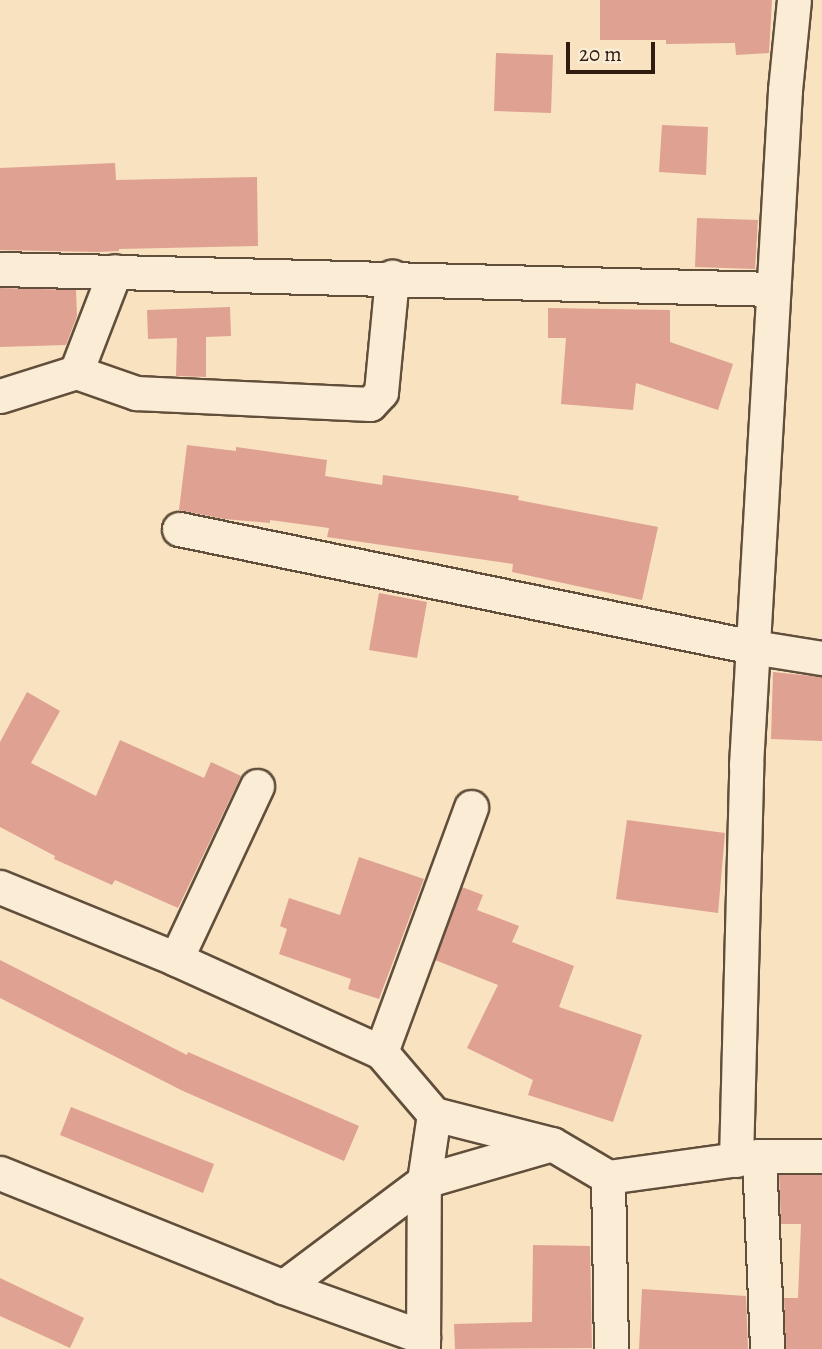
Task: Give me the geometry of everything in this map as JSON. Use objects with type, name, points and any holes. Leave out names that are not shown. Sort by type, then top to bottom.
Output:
[{"type":"street","points":[[767,1349],[748,1158],[746,765],[785,90],[794,0]]},
{"type":"street","points":[[0,269],[392,277],[773,289]]},
{"type":"street","points":[[76,372],[115,271]]},
{"type":"street","points":[[0,396],[76,372],[122,390],[146,394],[370,404],[380,392],[392,277]]},
{"type":"street","points":[[179,528],[753,647],[822,658]]},
{"type":"street","points":[[176,959],[257,786]]},
{"type":"street","points":[[381,1052],[471,807]]},
{"type":"street","points":[[0,887],[176,959],[381,1052],[434,1114],[552,1144],[608,1177],[748,1158],[822,1156]]},
{"type":"street","points":[[0,1172],[423,1343],[424,1181],[434,1114]]},
{"type":"street","points":[[283,1287],[424,1181],[552,1144]]},
{"type":"street","points":[[608,1177],[611,1349]]},
{"type":"building","points":[[600,0],[772,0],[769,53],[736,55],[735,43],[666,44],[666,40],[600,40]]},
{"type":"building","points":[[496,53],[553,55],[551,113],[494,111]]},
{"type":"building","points":[[662,125],[708,127],[706,175],[659,172]]},
{"type":"building","points":[[115,163],[116,180],[257,177],[258,246],[119,249],[97,252],[0,250],[0,168]]},
{"type":"building","points":[[697,218],[758,220],[755,269],[695,267]]},
{"type":"building","points":[[0,288],[76,290],[77,316],[66,345],[0,347]]},
{"type":"building","points":[[230,307],[231,336],[206,337],[206,377],[176,376],[177,338],[148,339],[147,310]]},
{"type":"building","points":[[548,308],[670,310],[670,342],[733,364],[718,410],[636,383],[633,410],[561,404],[566,338],[548,338]]},
{"type":"building","points":[[187,445],[236,451],[236,447],[327,460],[325,476],[382,485],[383,475],[465,487],[519,496],[518,500],[658,527],[642,600],[512,572],[513,564],[327,537],[329,528],[270,520],[270,523],[224,519],[179,510]]},
{"type":"building","points":[[379,593],[427,602],[417,658],[369,650]]},
{"type":"building","points":[[773,672],[822,677],[822,741],[771,739]]},
{"type":"building","points":[[27,692],[60,711],[31,763],[96,796],[120,740],[204,778],[211,762],[241,776],[178,908],[115,880],[112,885],[54,859],[55,856],[0,827],[0,742]]},
{"type":"building","points":[[627,820],[725,833],[718,913],[616,899]]},
{"type":"building","points":[[359,857],[424,879],[379,999],[348,989],[351,979],[279,954],[287,929],[280,926],[289,898],[340,915]]},
{"type":"building","points":[[462,887],[483,895],[477,910],[519,926],[512,942],[574,966],[559,1007],[642,1035],[613,1122],[528,1095],[533,1080],[467,1048],[498,985],[435,960]]},
{"type":"building","points":[[0,960],[187,1055],[188,1052],[359,1126],[344,1161],[183,1091],[0,998]]},
{"type":"building","points":[[71,1107],[214,1164],[203,1193],[60,1135]]},
{"type":"building","points":[[779,1175],[822,1175],[822,1349],[786,1349],[784,1298],[798,1298],[801,1224],[781,1224]]},
{"type":"building","points":[[533,1245],[590,1246],[592,1348],[455,1349],[454,1324],[532,1322]]},
{"type":"building","points":[[0,1278],[84,1318],[70,1348],[0,1316]]},
{"type":"building","points":[[642,1289],[746,1296],[748,1349],[639,1349]]}]
